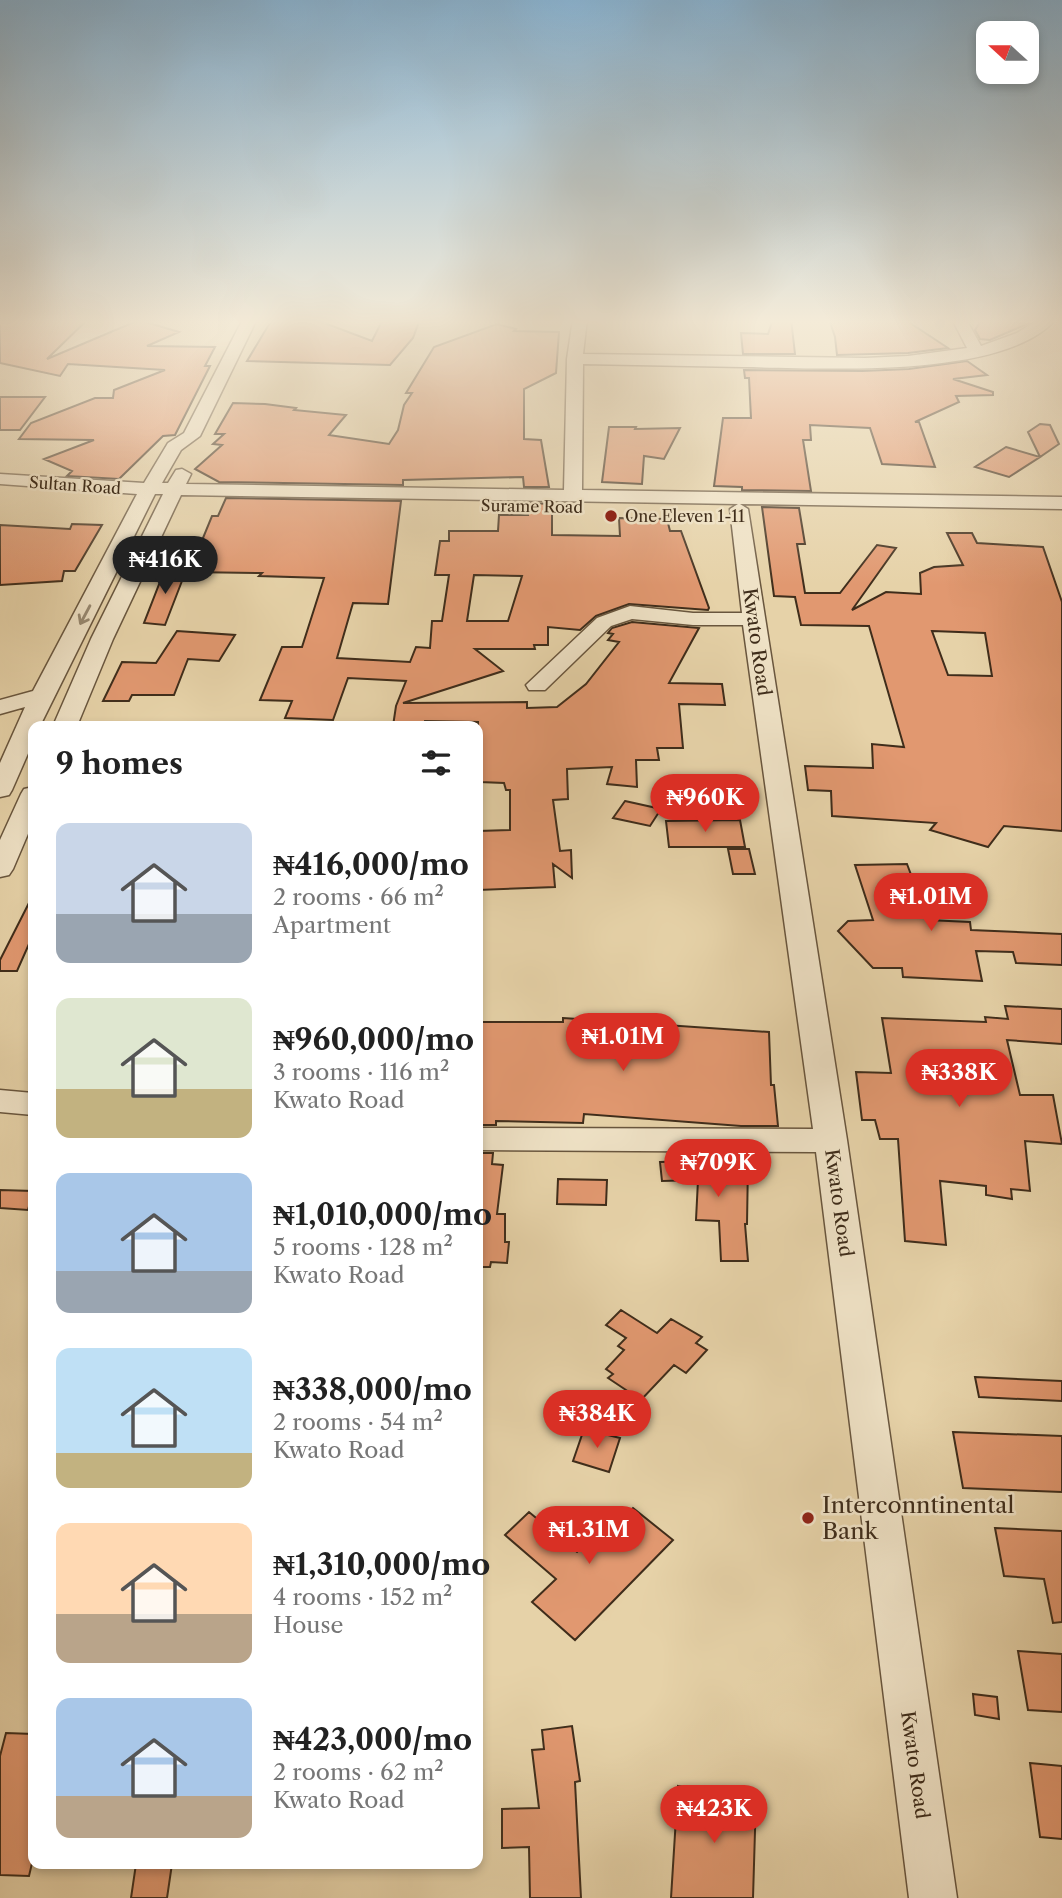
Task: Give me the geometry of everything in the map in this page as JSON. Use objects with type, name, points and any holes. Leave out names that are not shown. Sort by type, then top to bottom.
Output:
[{"type":"street","points":[[32,721],[42,696],[147,494],[173,447],[191,436],[205,408]]},
{"type":"street","points":[[573,494],[574,408]]},
{"type":"street","points":[[67,721],[102,639],[194,447],[191,436]]},
{"type":"street","points":[[157,526],[213,495],[185,466]]},
{"type":"street","points":[[132,522],[102,493],[163,467]]},
{"type":"street","name":"Sultan Road","points":[[0,479],[102,493]]},
{"type":"street","name":"Sultan Road","points":[[0,489],[173,494]]},
{"type":"street","name":"Surame Road","points":[[173,494],[739,509],[1062,514]]},
{"type":"street","name":"Surame Road","points":[[213,495],[573,494],[1062,503]]},
{"type":"street","name":"Kwato Road","points":[[739,509],[752,619],[831,1140],[933,1898]]},
{"type":"street","points":[[537,685],[604,622],[630,612],[693,619],[752,619]]},
{"type":"street","points":[[0,707],[42,696]]},
{"type":"street","points":[[0,726],[28,730]]},
{"type":"street","points":[[0,790],[28,732]]},
{"type":"street","points":[[0,869],[28,805]]},
{"type":"street","points":[[0,1101],[28,1104]]},
{"type":"street","points":[[483,1139],[831,1140]]},
{"type":"building","points":[[0,408],[37,408],[20,430],[0,430]]},
{"type":"building","points":[[70,408],[189,408],[175,435],[163,436],[119,479],[67,476],[72,471],[44,459],[94,440],[19,439],[31,423]]},
{"type":"building","points":[[230,408],[293,408],[296,408],[294,410],[346,415],[329,435],[389,444],[398,430],[403,408],[524,408],[524,439],[541,440],[549,487],[524,487],[523,477],[403,480],[403,485],[219,482],[195,469],[222,445],[213,444],[224,434],[215,434]]},
{"type":"building","points":[[750,408],[947,408],[915,422],[919,422],[935,467],[882,464],[870,428],[810,425],[811,440],[803,440],[811,491],[742,490],[742,487],[714,486],[723,418],[751,418]]},
{"type":"building","points":[[1040,424],[1050,425],[1059,444],[1040,457],[1028,432]]},
{"type":"building","points":[[609,427],[680,428],[664,459],[644,456],[642,484],[602,482]]},
{"type":"building","points":[[1006,447],[1040,457],[1009,477],[975,467]]},
{"type":"building","points":[[226,498],[401,501],[388,604],[353,603],[337,658],[410,662],[416,647],[430,648],[432,621],[442,621],[449,575],[435,575],[440,541],[449,541],[449,531],[498,531],[499,515],[528,515],[527,503],[552,504],[552,535],[620,536],[619,518],[667,519],[670,531],[681,531],[708,610],[629,604],[596,616],[580,630],[548,627],[548,645],[534,645],[535,649],[475,649],[503,671],[403,703],[527,702],[527,708],[557,707],[586,684],[619,642],[608,640],[613,634],[608,633],[612,628],[632,622],[699,628],[669,683],[722,684],[725,705],[679,704],[683,748],[657,748],[659,760],[636,760],[637,787],[607,784],[612,767],[567,769],[568,799],[553,800],[560,851],[571,850],[572,878],[553,864],[555,887],[483,890],[483,831],[510,830],[510,790],[506,790],[504,783],[483,782],[483,721],[394,721],[396,706],[406,681],[348,678],[333,720],[285,718],[292,701],[260,700],[282,647],[302,647],[324,578],[259,576],[262,573],[189,572],[212,516],[218,516]],"holes":[[[474,575],[522,576],[508,621],[467,621]]]},
{"type":"building","points":[[762,507],[799,508],[805,544],[797,544],[805,593],[840,593],[877,545],[896,548],[852,610],[886,592],[921,594],[920,573],[934,567],[963,565],[947,533],[972,533],[977,543],[1043,547],[1062,602],[1062,831],[1004,826],[988,847],[930,830],[936,823],[832,816],[831,791],[808,790],[805,766],[873,768],[872,744],[904,747],[869,626],[801,625],[795,597],[774,596]],"holes":[[[932,631],[985,633],[992,676],[948,675]]]},
{"type":"building","points":[[72,524],[102,525],[75,571],[64,571],[62,581],[0,585],[0,525],[70,529]]},
{"type":"building","points":[[187,568],[165,625],[144,623],[165,569]]},
{"type":"building","points":[[177,631],[235,635],[219,661],[188,659],[174,695],[132,695],[129,701],[103,701],[122,662],[156,663]]},
{"type":"building","points":[[625,801],[661,809],[650,826],[613,818]]},
{"type":"building","points":[[740,820],[745,847],[669,847],[666,821]]},
{"type":"building","points":[[728,849],[749,849],[755,874],[733,874]]},
{"type":"building","points":[[907,864],[928,920],[970,922],[971,930],[1062,934],[1062,965],[1016,963],[1013,952],[976,951],[982,981],[903,977],[902,968],[873,968],[838,931],[848,921],[873,920],[855,865]]},
{"type":"building","points":[[28,905],[28,946],[17,971],[0,971],[0,960]]},
{"type":"building","points":[[1005,1006],[1062,1009],[1062,1044],[1007,1040],[1020,1095],[1053,1095],[1062,1144],[1025,1141],[1030,1191],[1011,1189],[1012,1199],[986,1195],[986,1186],[940,1181],[946,1245],[905,1241],[898,1139],[880,1139],[875,1120],[862,1120],[856,1072],[891,1073],[882,1018],[986,1022],[985,1017],[1008,1019]]},
{"type":"building","points":[[563,1018],[769,1032],[771,1085],[774,1085],[778,1126],[741,1126],[584,1114],[583,1123],[496,1121],[496,1125],[483,1125],[483,1022],[563,1022]]},
{"type":"building","points":[[483,1153],[493,1153],[492,1164],[503,1165],[497,1214],[505,1214],[505,1242],[509,1242],[507,1263],[491,1262],[490,1267],[483,1267]]},
{"type":"building","points":[[699,1158],[748,1162],[745,1224],[748,1261],[721,1261],[719,1221],[696,1220],[698,1180],[662,1181],[660,1162],[699,1161]]},
{"type":"building","points":[[558,1179],[607,1180],[606,1205],[557,1204]]},
{"type":"building","points":[[0,1190],[28,1191],[28,1210],[0,1208]]},
{"type":"building","points":[[621,1310],[657,1333],[671,1319],[702,1337],[696,1343],[707,1350],[686,1373],[674,1365],[641,1400],[608,1378],[613,1374],[606,1369],[624,1350],[618,1346],[626,1338],[606,1325]]},
{"type":"building","points":[[975,1377],[1062,1381],[1062,1401],[979,1397]]},
{"type":"building","points":[[584,1429],[620,1438],[609,1472],[573,1461]]},
{"type":"building","points":[[953,1432],[1062,1436],[1062,1492],[963,1488]]},
{"type":"building","points":[[633,1508],[673,1540],[575,1640],[532,1602],[556,1579],[505,1535],[529,1512],[577,1552],[618,1511],[625,1516]]},
{"type":"building","points":[[995,1528],[1062,1531],[1062,1622],[1053,1623],[1044,1579],[1004,1576]]},
{"type":"building","points":[[1018,1651],[1062,1654],[1062,1712],[1028,1710]]},
{"type":"building","points":[[973,1694],[997,1697],[999,1719],[975,1715]]},
{"type":"building","points":[[572,1726],[580,1781],[575,1782],[581,1898],[530,1898],[529,1847],[502,1848],[502,1809],[539,1808],[532,1750],[544,1749],[542,1730]]},
{"type":"building","points":[[6,1733],[28,1734],[29,1876],[0,1875],[0,1756]]},
{"type":"building","points":[[1030,1763],[1062,1766],[1062,1839],[1040,1837]]},
{"type":"building","points":[[678,1786],[756,1797],[753,1898],[671,1898]]},
{"type":"building","points":[[135,1869],[171,1869],[167,1898],[131,1898]]},
{"type":"place","name":"One Eleven 1-11","points":[[611,516]]},
{"type":"place","name":"Interconntinental Bank","points":[[808,1518]]}]
